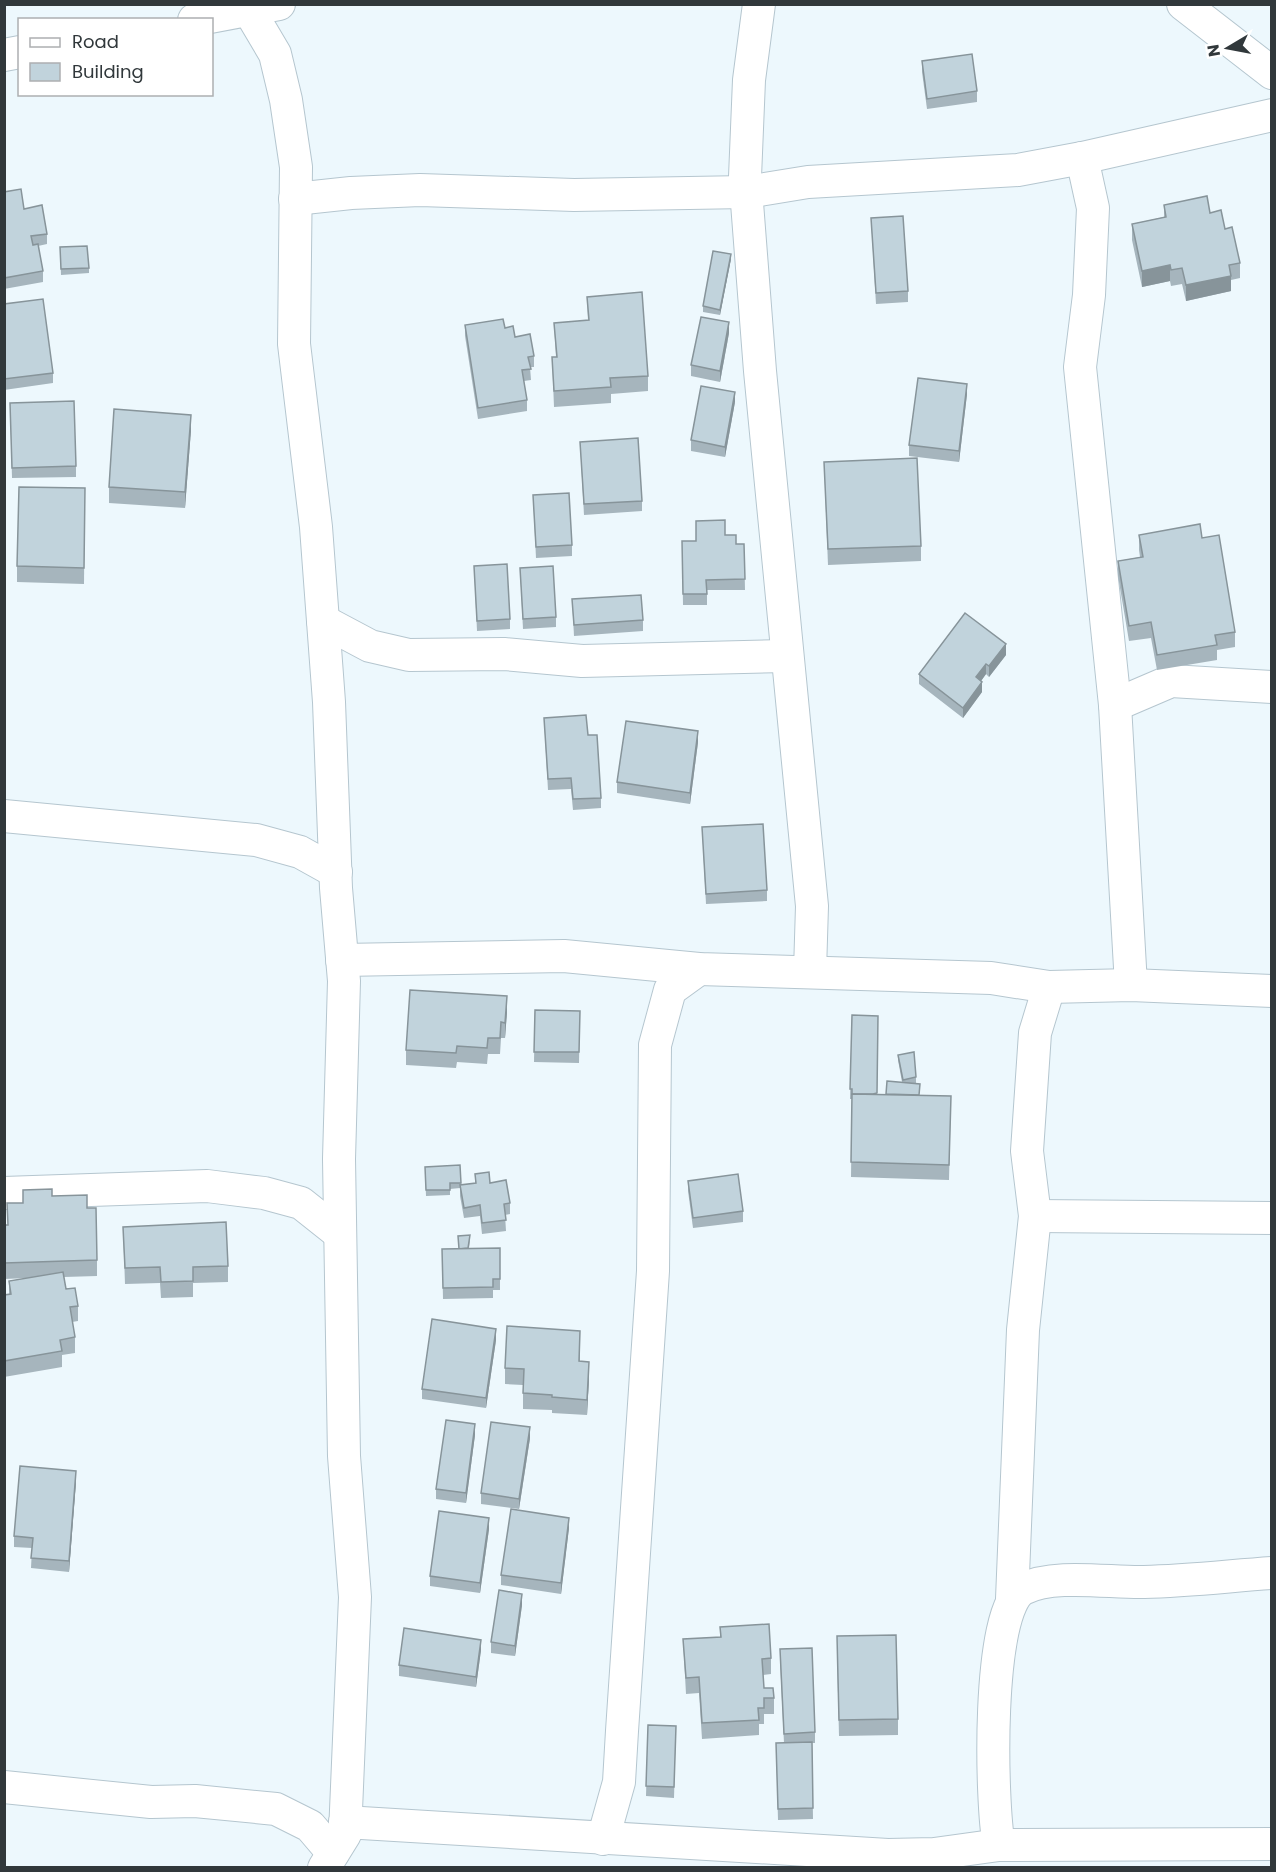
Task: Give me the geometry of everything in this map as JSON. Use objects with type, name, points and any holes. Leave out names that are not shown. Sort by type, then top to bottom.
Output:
[{"type":"street","points":[[205,18],[279,4]]},
{"type":"street","points":[[759,4],[749,80],[746,192],[760,371],[812,906],[810,971]]},
{"type":"street","points":[[1183,4],[1272,73]]},
{"type":"street","points":[[4,1786],[142,1801],[195,1801],[276,1809],[310,1826],[329,1860],[345,1834],[355,1597],[344,1456],[339,1159],[342,960],[316,527],[294,344],[296,167],[286,100],[275,54],[249,10]]},
{"type":"street","points":[[295,200],[351,193],[420,190],[574,195],[746,192],[808,182],[1018,170],[1082,158],[1272,115]]},
{"type":"street","points":[[1082,158],[1093,208],[1089,295],[1080,367],[1115,705],[1131,985]]},
{"type":"street","points":[[323,621],[370,646],[409,656],[504,654],[582,661],[787,656]]},
{"type":"street","points":[[1115,705],[1171,681],[1272,687]]},
{"type":"street","points":[[4,816],[256,840],[300,852],[336,872]]},
{"type":"street","points":[[342,960],[564,956],[699,969],[991,978],[1049,987],[1131,985],[1272,991]]},
{"type":"street","points":[[603,1839],[619,1782],[653,1271],[655,1045],[670,990],[699,969]]},
{"type":"street","points":[[999,1845],[992,1796],[994,1710],[1002,1628],[1012,1599],[1023,1330],[1035,1216],[1027,1151],[1035,1033],[1049,987]]},
{"type":"street","points":[[4,1193],[207,1186],[264,1193],[301,1203],[340,1234]]},
{"type":"street","points":[[1035,1216],[1272,1218]]},
{"type":"street","points":[[1012,1599],[1022,1589],[1051,1581],[1146,1582],[1272,1573]]},
{"type":"street","points":[[345,1822],[888,1855],[934,1854],[999,1845],[1272,1844]]},
{"type":"building","points":[[972,54],[977,91],[927,99],[922,61]]},
{"type":"building","points":[[21,189],[24,209],[42,205],[47,234],[31,236],[33,245],[38,244],[43,271],[4,278],[4,192]]},
{"type":"building","points":[[1207,196],[1210,213],[1221,210],[1225,229],[1232,227],[1240,263],[1229,265],[1231,276],[1186,285],[1182,268],[1171,270],[1170,265],[1142,271],[1132,224],[1166,217],[1164,205]]},
{"type":"building","points":[[903,216],[908,291],[876,293],[871,218]]},
{"type":"building","points":[[87,246],[89,268],[61,269],[60,247]]},
{"type":"building","points":[[713,251],[731,254],[720,310],[703,306]]},
{"type":"building","points":[[642,292],[648,376],[610,378],[611,387],[554,391],[552,357],[557,357],[554,323],[589,320],[587,297]]},
{"type":"building","points":[[43,299],[53,373],[4,379],[4,304]]},
{"type":"building","points":[[701,317],[729,322],[720,371],[691,365]]},
{"type":"building","points":[[503,319],[505,328],[513,326],[515,337],[530,334],[534,356],[528,357],[531,369],[522,370],[527,400],[478,408],[465,325]]},
{"type":"building","points":[[918,378],[967,384],[959,451],[909,445]]},
{"type":"building","points":[[701,386],[735,392],[725,447],[691,440]]},
{"type":"building","points":[[74,401],[76,466],[12,468],[10,403]]},
{"type":"building","points":[[114,409],[191,415],[185,492],[109,487]]},
{"type":"building","points":[[638,438],[642,501],[584,504],[580,442]]},
{"type":"building","points":[[917,458],[921,546],[828,549],[824,462]]},
{"type":"building","points":[[19,487],[85,488],[84,568],[17,566]]},
{"type":"building","points":[[569,493],[572,545],[536,547],[533,495]]},
{"type":"building","points":[[725,520],[725,535],[736,535],[736,544],[744,544],[745,579],[706,580],[707,594],[683,594],[682,541],[696,541],[696,521]]},
{"type":"building","points":[[1200,524],[1202,538],[1219,535],[1235,632],[1215,635],[1217,645],[1157,655],[1151,622],[1129,626],[1118,561],[1143,557],[1139,535]]},
{"type":"building","points":[[507,564],[510,619],[477,621],[474,566]]},
{"type":"building","points":[[553,566],[556,617],[523,619],[520,568]]},
{"type":"building","points":[[641,595],[643,620],[574,625],[572,599]]},
{"type":"building","points":[[965,613],[1006,644],[989,666],[986,664],[976,677],[982,682],[963,708],[919,674]]},
{"type":"building","points":[[586,715],[588,735],[597,735],[601,798],[573,799],[571,778],[548,779],[544,718]]},
{"type":"building","points":[[626,721],[698,731],[690,793],[617,782]]},
{"type":"building","points":[[763,824],[767,890],[706,894],[702,827]]},
{"type":"building","points":[[410,990],[507,996],[505,1023],[501,1022],[500,1038],[488,1038],[487,1048],[457,1046],[456,1053],[406,1050]]},
{"type":"building","points":[[535,1010],[580,1011],[579,1052],[534,1052]]},
{"type":"building","points":[[852,1015],[878,1016],[877,1093],[852,1094],[852,1089],[850,1089]]},
{"type":"building","points":[[914,1052],[916,1077],[903,1080],[898,1055]]},
{"type":"building","points":[[887,1081],[920,1084],[919,1095],[886,1094]]},
{"type":"building","points":[[852,1094],[951,1096],[949,1165],[851,1162]]},
{"type":"building","points":[[460,1165],[461,1183],[450,1183],[450,1190],[426,1190],[425,1167]]},
{"type":"building","points":[[489,1172],[490,1183],[506,1180],[510,1203],[504,1204],[506,1220],[482,1223],[480,1205],[464,1208],[460,1185],[476,1183],[475,1174]]},
{"type":"building","points":[[738,1174],[743,1211],[693,1218],[688,1181]]},
{"type":"building","points":[[52,1189],[52,1196],[87,1195],[87,1208],[96,1208],[97,1260],[4,1263],[4,1225],[8,1225],[7,1203],[23,1203],[23,1190]]},
{"type":"building","points":[[226,1222],[228,1266],[193,1267],[193,1281],[161,1282],[160,1267],[125,1268],[123,1227]]},
{"type":"building","points":[[470,1235],[468,1248],[459,1249],[458,1236]]},
{"type":"building","points":[[500,1248],[500,1279],[493,1279],[493,1287],[443,1288],[442,1249]]},
{"type":"building","points":[[63,1272],[66,1289],[75,1288],[78,1306],[70,1307],[75,1337],[60,1340],[62,1351],[4,1361],[4,1295],[11,1294],[9,1281]]},
{"type":"building","points":[[432,1319],[496,1329],[486,1398],[422,1389]]},
{"type":"building","points":[[507,1326],[580,1331],[579,1361],[589,1362],[587,1400],[523,1393],[524,1369],[505,1368]]},
{"type":"building","points":[[446,1420],[475,1424],[466,1493],[436,1489]]},
{"type":"building","points":[[491,1422],[530,1427],[519,1499],[481,1493]]},
{"type":"building","points":[[20,1466],[76,1471],[69,1561],[31,1558],[33,1538],[14,1536]]},
{"type":"building","points":[[511,1509],[569,1518],[561,1583],[501,1575]]},
{"type":"building","points":[[439,1511],[489,1518],[480,1583],[430,1576]]},
{"type":"building","points":[[499,1590],[522,1594],[515,1646],[491,1642]]},
{"type":"building","points":[[769,1624],[771,1658],[762,1659],[764,1688],[773,1688],[774,1698],[764,1698],[764,1708],[758,1708],[759,1720],[702,1723],[699,1677],[686,1678],[683,1639],[721,1637],[720,1627]]},
{"type":"building","points":[[404,1628],[481,1640],[476,1677],[399,1665]]},
{"type":"building","points":[[896,1635],[898,1719],[839,1720],[837,1636]]},
{"type":"building","points":[[812,1648],[815,1732],[784,1734],[780,1649]]},
{"type":"building","points":[[648,1725],[676,1726],[674,1787],[646,1786]]},
{"type":"building","points":[[812,1742],[813,1808],[778,1809],[776,1743]]}]
